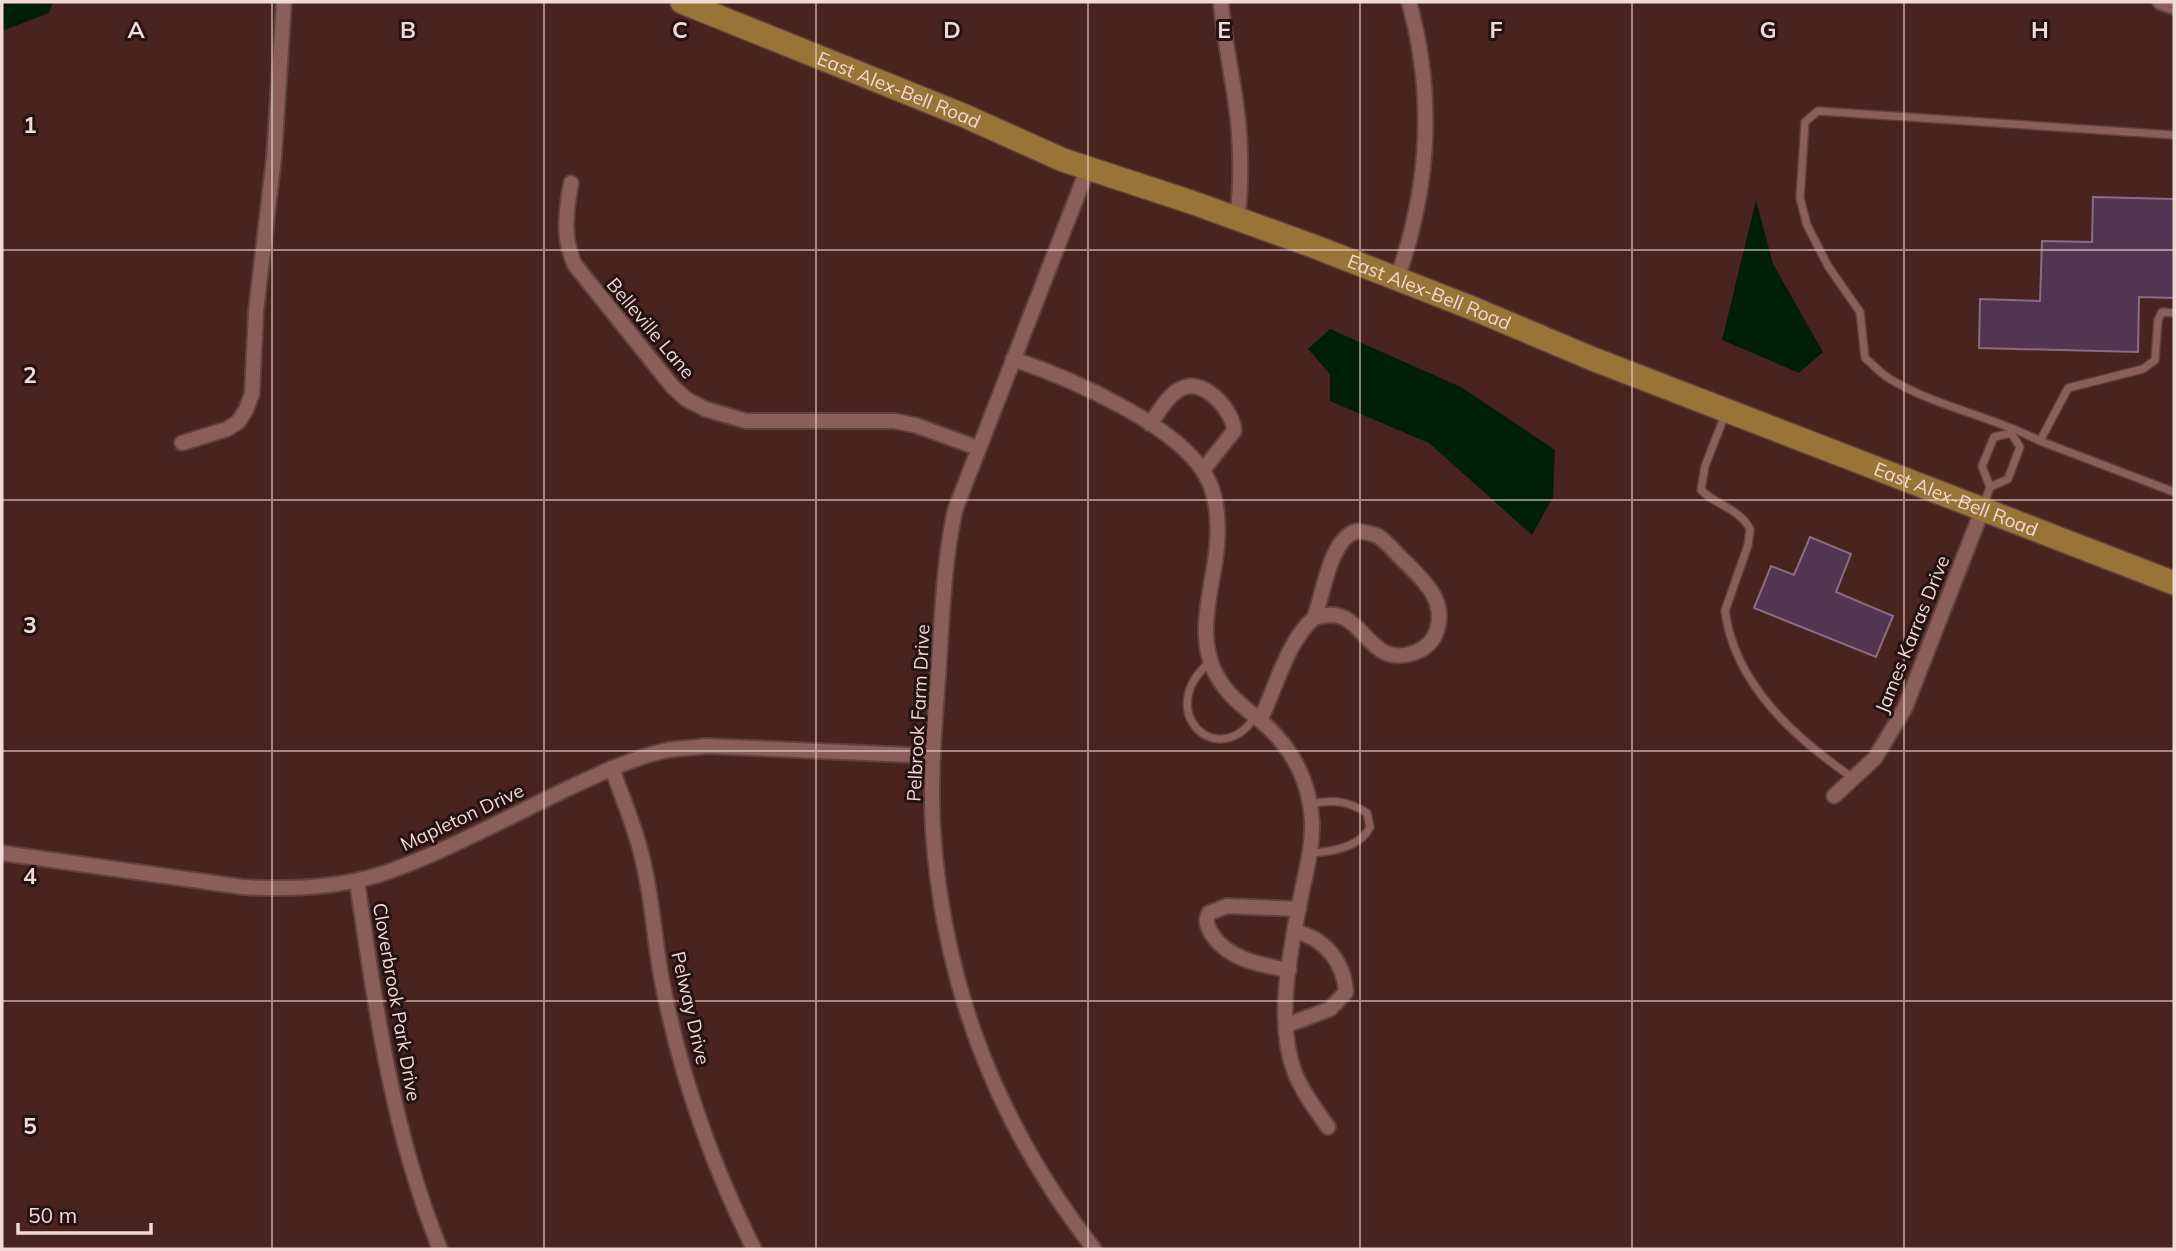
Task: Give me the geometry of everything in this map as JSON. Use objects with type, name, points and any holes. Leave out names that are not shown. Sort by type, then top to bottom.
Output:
[{"type":"main road","name":"East Alex-Bell Road","points":[[682,2],[965,116],[1028,146],[1237,219],[1397,279],[1727,411],[1986,497],[2174,583]]},
{"type":"street","points":[[182,443],[227,429],[238,422],[252,394],[256,311],[274,157],[284,2]]},
{"type":"street","points":[[1221,2],[1239,130],[1241,190],[1237,219]]},
{"type":"street","points":[[1397,279],[1414,227],[1426,154],[1422,62],[1409,2]]},
{"type":"street","points":[[2160,2],[2174,7]]},
{"type":"street","name":"Pelbrook Farm Drive","points":[[1088,168],[955,510],[946,553],[933,756],[933,830],[938,880],[960,992],[1003,1107],[1048,1184],[1094,1249]]},
{"type":"street","name":"Belleville Lane","points":[[571,183],[565,231],[569,253],[575,265],[654,366],[686,399],[725,417],[746,421],[870,420],[911,424],[978,449]]},
{"type":"street","points":[[1013,359],[1088,388],[1150,424],[1181,448],[1203,470],[1213,494],[1218,527],[1206,612],[1205,635],[1210,662],[1228,693],[1283,743],[1295,760],[1310,804],[1310,853],[1286,993],[1288,1048],[1295,1073],[1309,1100],[1328,1127]]},
{"type":"street","points":[[1150,424],[1166,402],[1187,386],[1195,386],[1207,392],[1229,411],[1234,431],[1203,470]]},
{"type":"street","name":"James Karras Drive","points":[[1834,796],[1875,758],[1905,708],[1986,497]]},
{"type":"street","points":[[1257,719],[1273,695],[1288,655],[1303,628],[1314,618],[1325,614],[1346,618],[1388,656],[1401,656],[1418,652],[1429,644],[1436,635],[1440,610],[1432,591],[1380,537],[1357,531],[1342,538],[1332,559],[1314,618]]},
{"type":"street","name":"Mapleton Drive","points":[[2,853],[243,887],[314,887],[357,881],[388,872],[612,768],[668,750],[706,746],[933,756]]},
{"type":"street","name":"Pelway Drive","points":[[612,768],[638,840],[646,871],[662,981],[691,1097],[718,1171],[754,1249]]},
{"type":"street","name":"Cloverbrook Park Drive","points":[[357,881],[376,1012],[399,1122],[440,1249]]},
{"type":"street","points":[[1289,970],[1245,959],[1228,951],[1216,940],[1206,925],[1206,919],[1209,913],[1227,906],[1299,909]]},
{"type":"street","points":[[1287,1025],[1330,1009],[1346,992],[1345,981],[1328,948],[1317,940],[1296,932]]},
{"type":"lane","points":[[2174,135],[1818,111],[1805,122],[1800,198],[1808,225],[1828,266],[1860,312],[1866,358],[1889,379],[2174,492]]},
{"type":"lane","points":[[2040,441],[2068,388],[2143,369],[2155,360],[2158,320],[2162,312],[2174,313]]},
{"type":"lane","points":[[1727,411],[1701,480],[1701,489],[1740,516],[1750,529],[1748,545],[1725,611],[1738,655],[1760,694],[1814,751],[1854,778]]},
{"type":"lane","points":[[1986,497],[1982,466],[1994,437],[2013,430]]},
{"type":"lane","points":[[1986,497],[2008,479],[2020,447],[2013,430]]},
{"type":"lane","points":[[1210,662],[1197,673],[1187,698],[1193,726],[1201,733],[1229,739],[1239,735],[1257,719]]},
{"type":"lane","points":[[1310,804],[1340,800],[1356,806],[1367,813],[1370,827],[1362,838],[1346,847],[1310,853]]},
{"type":"shaded area","points":[[2,2],[53,2],[49,13],[2,31]]},
{"type":"shaded area","points":[[1756,200],[1773,264],[1823,352],[1799,373],[1722,340]]},
{"type":"shaded area","points":[[1330,329],[1461,387],[1555,450],[1553,497],[1532,535],[1429,443],[1330,401],[1330,374],[1308,349]]},
{"type":"building","points":[[2093,197],[2174,199],[2174,298],[2139,297],[2138,352],[1979,348],[1980,299],[2040,301],[2042,241],[2092,242]]},
{"type":"building","points":[[1810,537],[1851,554],[1836,592],[1893,616],[1876,657],[1754,608],[1771,566],[1794,575]]}]
